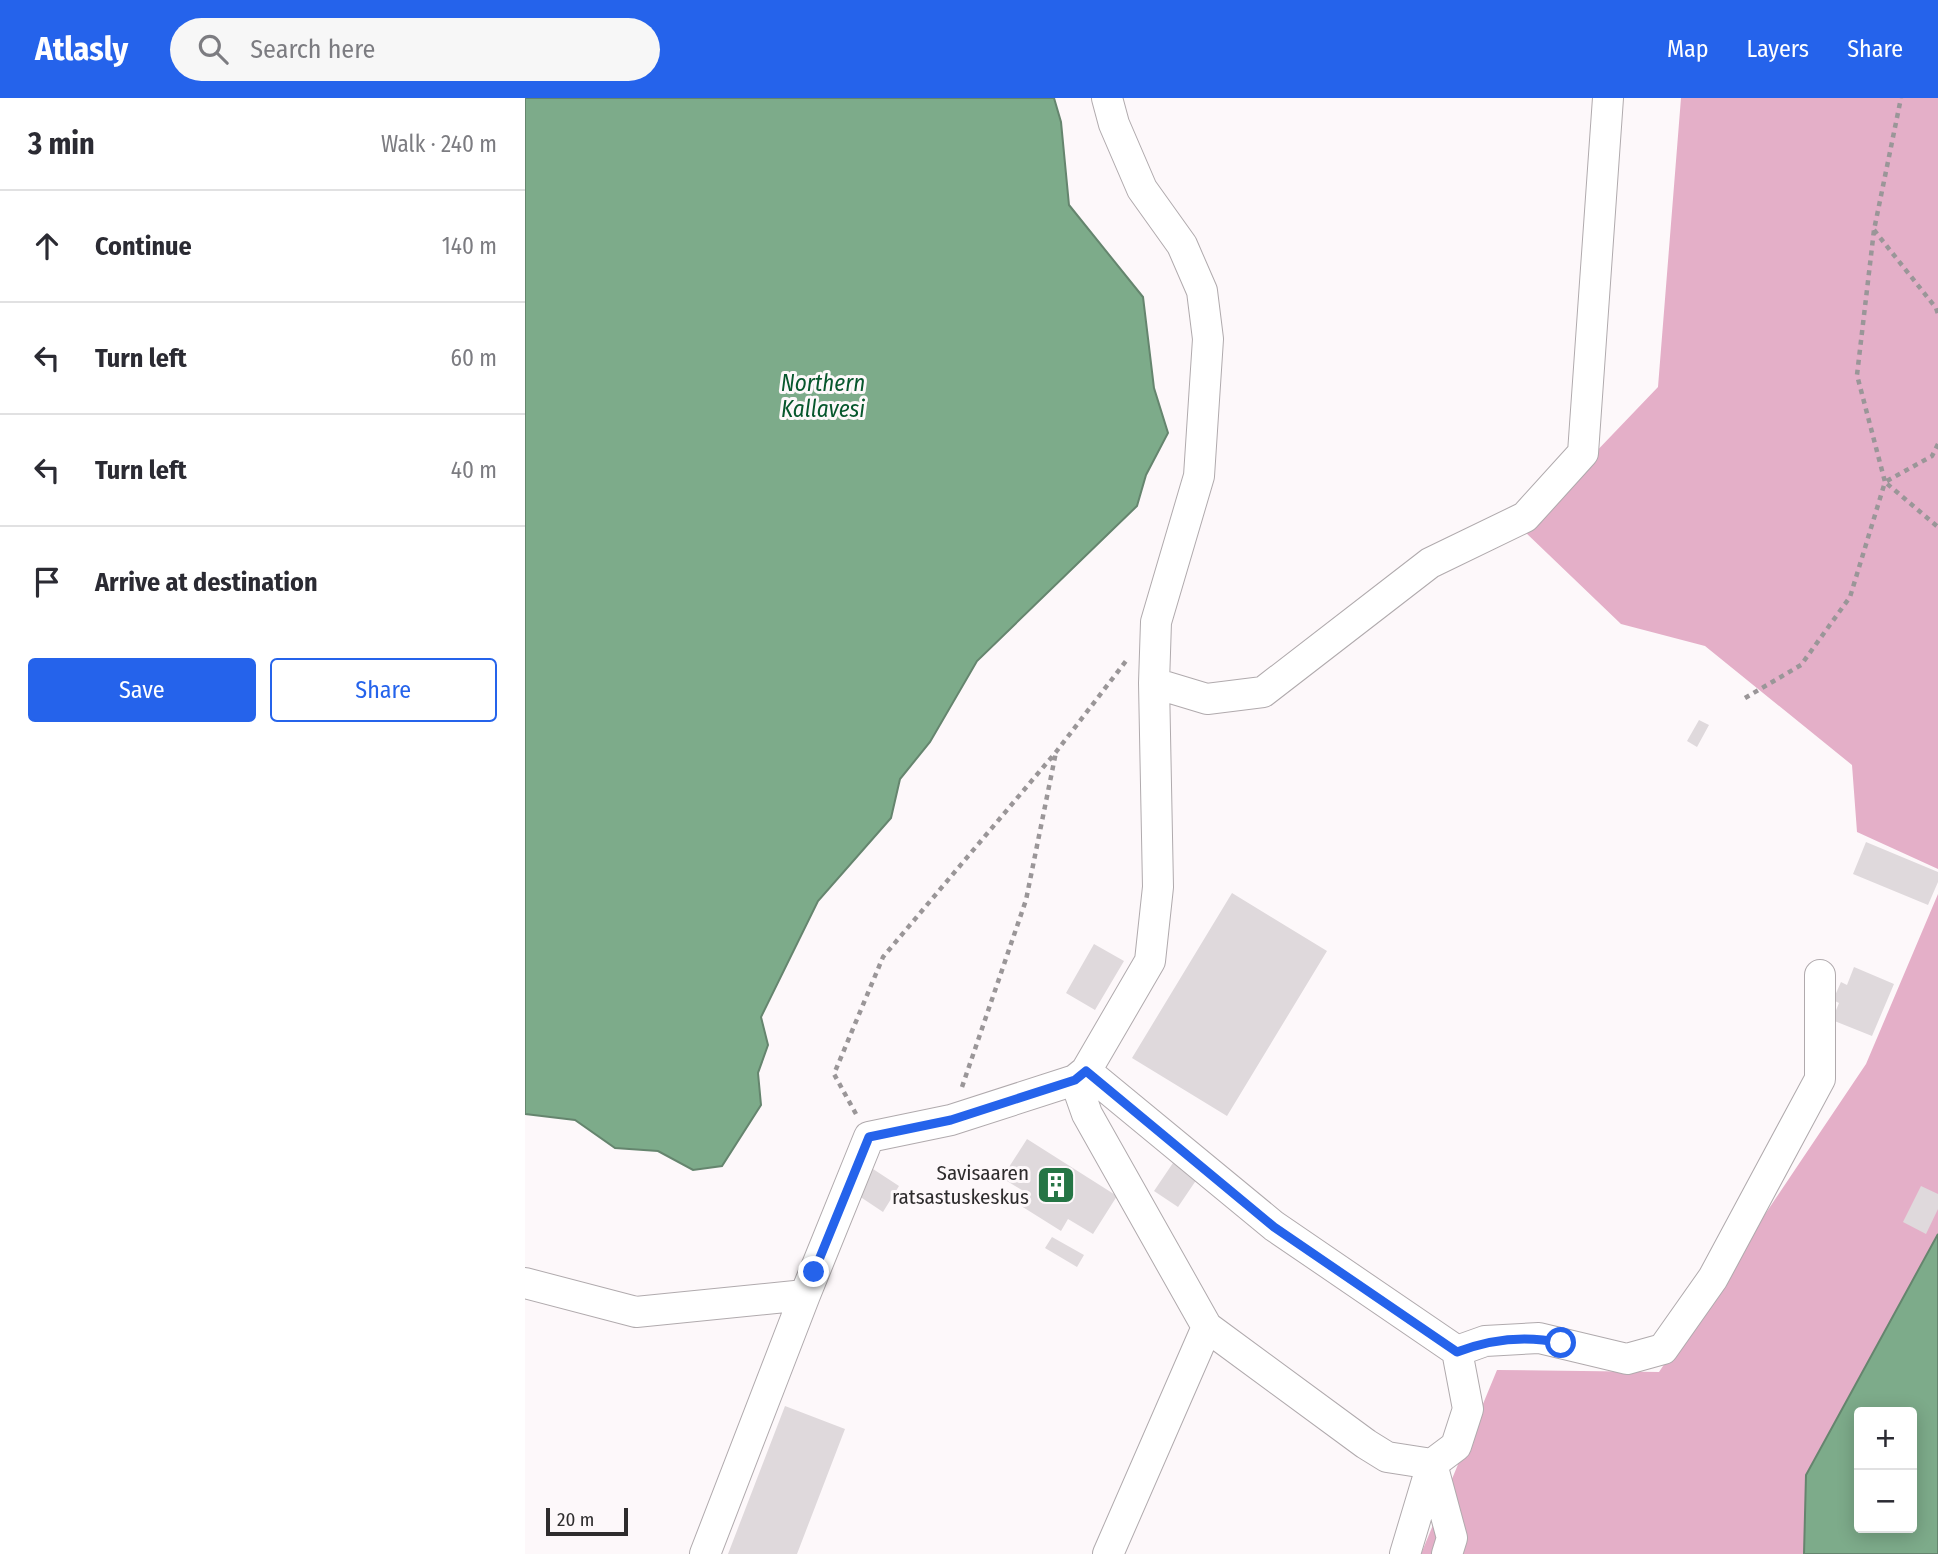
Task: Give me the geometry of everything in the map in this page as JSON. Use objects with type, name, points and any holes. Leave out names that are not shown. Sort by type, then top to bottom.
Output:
[{"type":"street","points":[[705,1554],[869,1137],[951,1120],[1081,1075],[1150,961],[1158,887],[1154,682],[1156,622],[1199,476],[1208,339],[1202,291],[1182,245],[1142,189],[1114,124],[1107,98]]},
{"type":"street","points":[[1154,682],[1207,699],[1263,692],[1430,562],[1525,517],[1583,453],[1608,98]]},
{"type":"street","points":[[1457,1352],[1485,1341],[1539,1338],[1627,1359],[1663,1349],[1713,1278],[1820,1079],[1820,975]]},
{"type":"street","points":[[1081,1075],[1087,1114],[1207,1327],[1387,1457],[1432,1464]]},
{"type":"street","points":[[1081,1075],[1274,1227],[1457,1352],[1468,1409],[1456,1446],[1432,1464],[1405,1554]]},
{"type":"street","points":[[525,1283],[636,1311],[805,1295]]},
{"type":"street","points":[[1108,1554],[1207,1327]]},
{"type":"street","points":[[1432,1464],[1452,1538],[1447,1554]]},
{"type":"path","points":[[1745,698],[1801,665],[1850,597],[1885,482],[1857,375],[1874,230],[1901,98]]},
{"type":"path","points":[[1874,230],[1938,314]]},
{"type":"path","points":[[1885,482],[1932,456],[1938,444]]},
{"type":"path","points":[[1885,482],[1938,527]]},
{"type":"path","points":[[869,1137],[834,1074],[883,957],[1056,751],[1156,622]]},
{"type":"path","points":[[951,1120],[1026,900],[1056,751]]},
{"type":"shaded area","points":[[1681,98],[1938,98],[1938,869],[1857,832],[1852,765],[1705,646],[1621,624],[1522,529],[1658,387]]},
{"type":"shaded area","points":[[1938,894],[1938,1234],[1806,1475],[1804,1554],[1421,1554],[1497,1370],[1659,1372],[1866,1064]]},
{"type":"water","name":"Northern Kallavesi","points":[[525,98],[1054,98],[1061,122],[1069,205],[1143,297],[1154,388],[1168,433],[1146,475],[1137,506],[977,661],[930,742],[900,779],[891,818],[818,901],[761,1017],[768,1045],[758,1073],[761,1105],[722,1166],[693,1170],[658,1151],[615,1148],[575,1120],[525,1114]]},
{"type":"water","points":[[1938,1234],[1938,1554],[1804,1554],[1806,1475]]},
{"type":"building","points":[[1699,720],[1709,725],[1697,747],[1687,741]]},
{"type":"building","points":[[1866,842],[1938,872],[1938,882],[1928,905],[1853,874]]},
{"type":"building","points":[[1232,893],[1327,951],[1227,1116],[1132,1058]]},
{"type":"building","points":[[1094,944],[1124,961],[1095,1010],[1066,993]]},
{"type":"building","points":[[1854,967],[1894,984],[1872,1036],[1832,1020],[1839,1003],[1833,1000],[1841,982],[1847,985]]},
{"type":"building","name":"Savisaaren ratsastuskeskus","points":[[1027,1139],[1117,1196],[1093,1234],[1068,1219],[1061,1231],[1018,1204],[1025,1192],[1002,1178]]},
{"type":"building","points":[[1175,1160],[1199,1176],[1178,1207],[1154,1191]]},
{"type":"building","points":[[873,1169],[899,1186],[883,1212],[856,1194]]},
{"type":"building","points":[[1921,1186],[1938,1194],[1938,1209],[1926,1234],[1903,1222]]},
{"type":"building","points":[[1052,1237],[1084,1255],[1077,1267],[1045,1248]]},
{"type":"building","points":[[785,1406],[845,1429],[797,1554],[728,1554]]},
{"type":"place","name":"Savisaaren ratsastuskeskus","points":[[1056,1185]]},
{"type":"route","points":[[814,1272],[869,1137],[951,1120],[1075,1080],[1086,1071],[1274,1227],[1457,1352],[1485,1341],[1539,1338],[1561,1343]]}]
